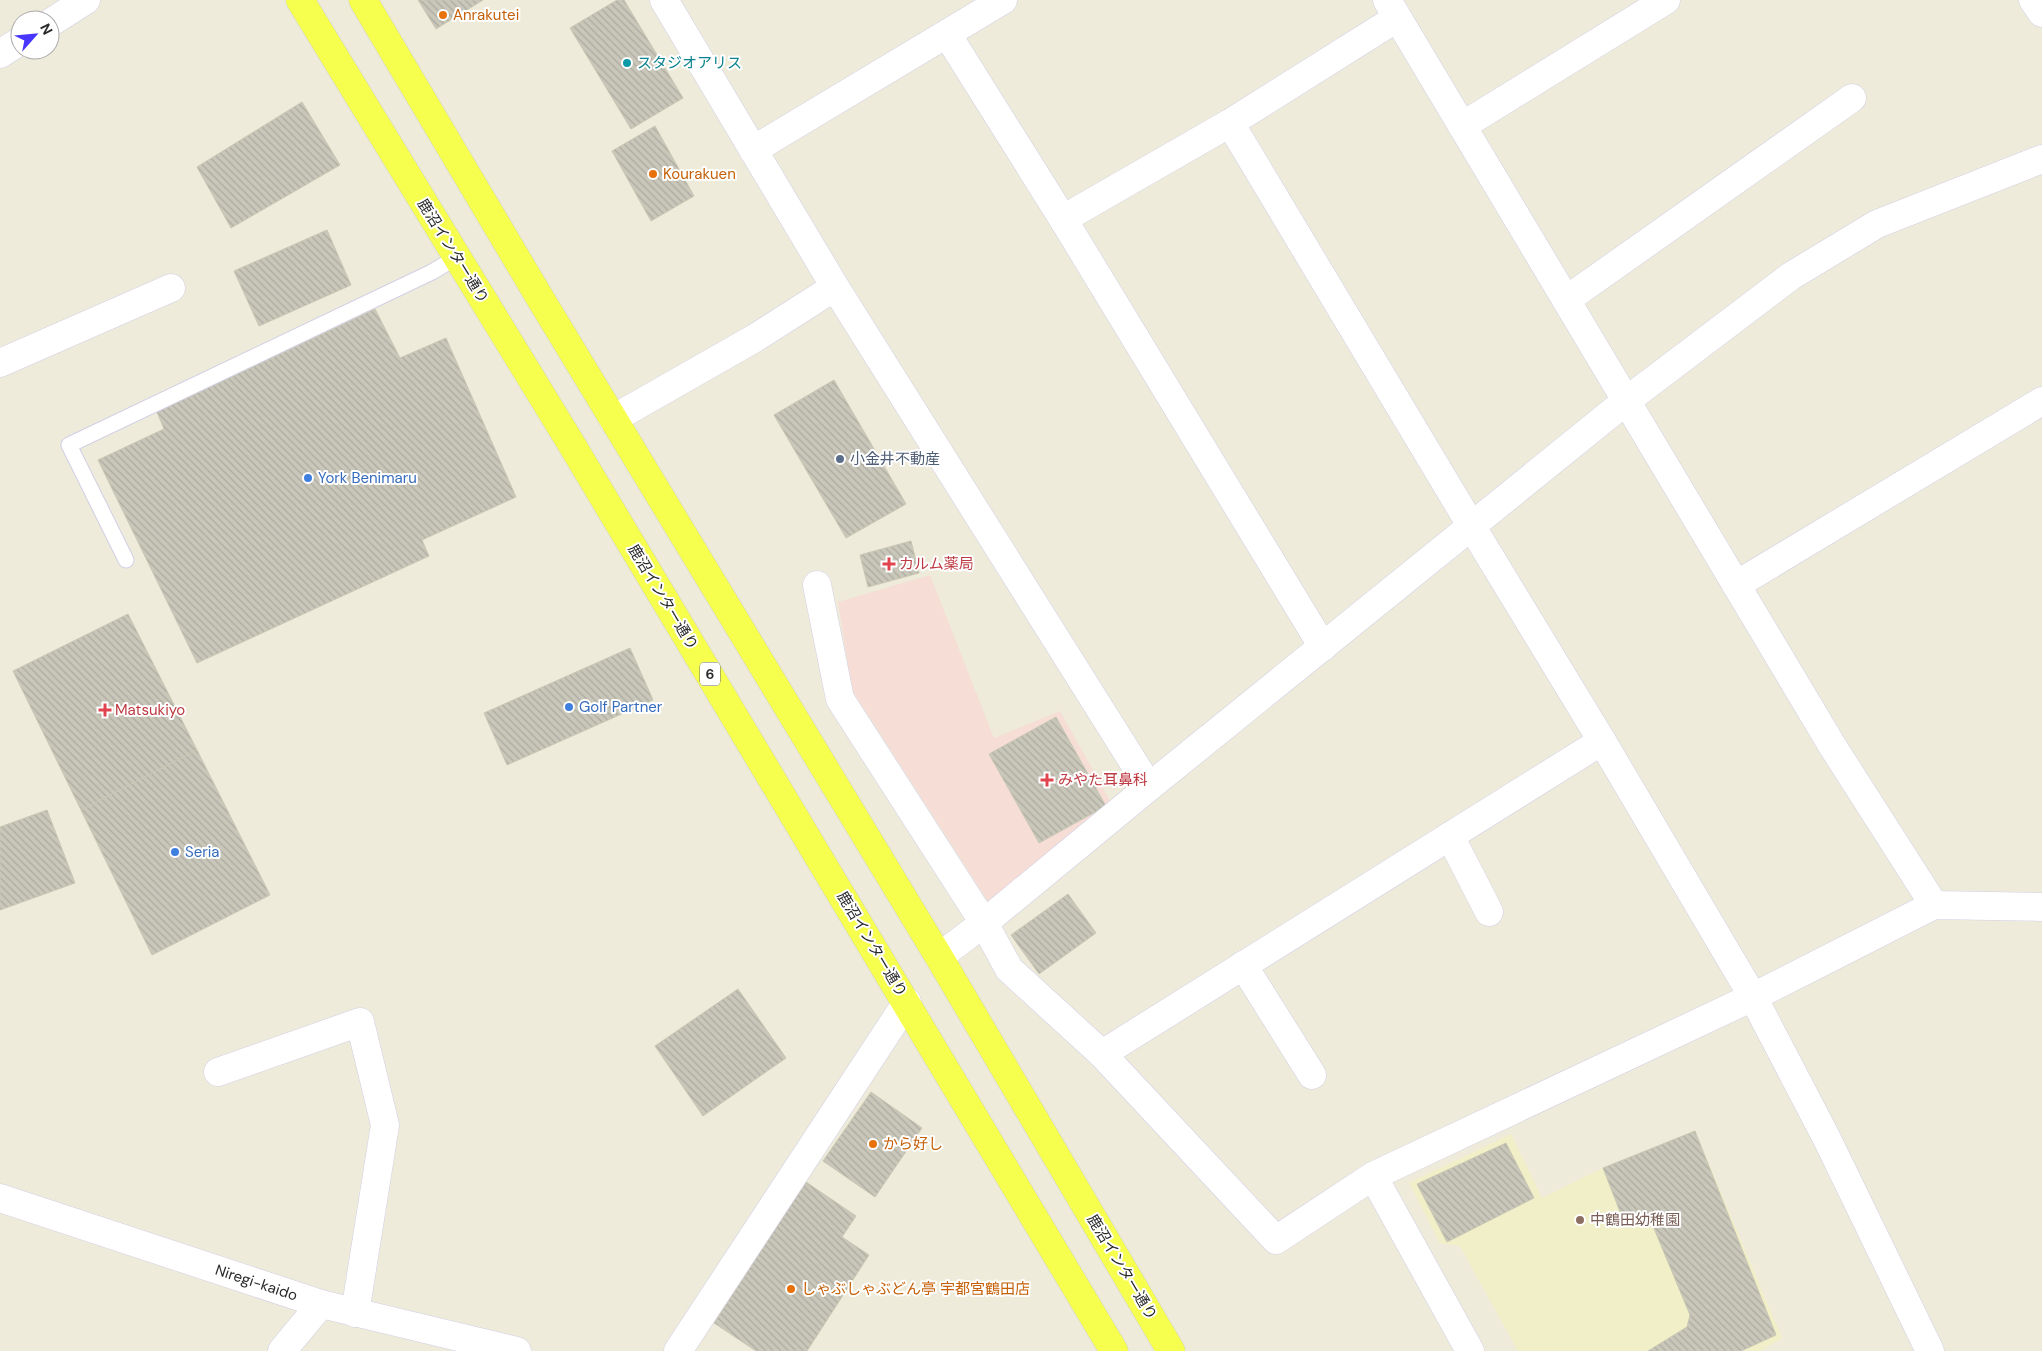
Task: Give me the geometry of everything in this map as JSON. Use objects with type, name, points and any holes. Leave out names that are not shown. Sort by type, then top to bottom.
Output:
[{"type":"main road","name":"鹿沼インター通り","points":[[300,0],[587,469],[1114,1351]]},
{"type":"main road","name":"鹿沼インター通り","points":[[363,0],[939,957],[1171,1351]]},
{"type":"street","points":[[60,17],[86,0]]},
{"type":"street","points":[[664,0],[835,287],[1149,787]]},
{"type":"street","points":[[753,150],[1003,0]]},
{"type":"street","points":[[1462,126],[1666,0]]},
{"type":"street","points":[[2033,0],[2042,14]]},
{"type":"street","points":[[1063,219],[1230,122],[1392,9],[1833,747],[1934,905]]},
{"type":"street","points":[[947,34],[1063,219],[1323,647]]},
{"type":"street","points":[[1566,300],[1852,98]]},
{"type":"street","points":[[1230,122],[1602,741],[1753,997],[1827,1139],[1930,1351]]},
{"type":"street","points":[[939,957],[984,923],[1626,401],[1791,276],[1878,224],[2042,159]]},
{"type":"street","points":[[613,418],[755,338],[835,287]]},
{"type":"street","points":[[0,363],[171,288]]},
{"type":"street","points":[[1736,585],[2042,401]]},
{"type":"street","points":[[817,585],[840,699],[984,923],[1009,968],[1102,1054],[1276,1240],[1373,1176],[1753,997],[1934,905],[2042,907]]},
{"type":"street","points":[[1102,1054],[1602,741]]},
{"type":"street","points":[[1450,836],[1489,912]]},
{"type":"street","points":[[1243,965],[1312,1075]]},
{"type":"street","points":[[678,1351],[907,1002]]},
{"type":"street","points":[[218,1072],[360,1022],[385,1124],[355,1313]]},
{"type":"street","points":[[1373,1176],[1470,1351]]},
{"type":"street","name":"Niregi-kaido","points":[[0,1198],[321,1304],[517,1351]]},
{"type":"street","points":[[282,1351],[321,1304]]},
{"type":"lane","points":[[126,560],[69,445],[432,272],[457,257]]},
{"type":"shaded area","points":[[930,575],[994,738],[1060,711],[1114,808],[991,906],[852,690],[838,602]]},
{"type":"shaded area","name":"中鶴田幼稚園","points":[[1695,1131],[1782,1338],[1760,1351],[1518,1351],[1460,1246],[1440,1243],[1409,1183],[1511,1134],[1542,1198],[1603,1168]]},
{"type":"building","name":"Anrakutei","points":[[418,0],[483,0],[436,29]]},
{"type":"building","name":"スタジオアリス","points":[[617,0],[624,0],[683,98],[631,129],[570,28]]},
{"type":"building","points":[[302,102],[340,165],[231,228],[197,167]]},
{"type":"building","name":"Kourakuen","points":[[655,126],[694,196],[651,221],[612,151]]},
{"type":"building","points":[[327,230],[351,285],[259,326],[234,271]]},
{"type":"building","name":"York Benimaru","points":[[375,309],[400,358],[446,338],[516,497],[422,540],[429,556],[197,663],[98,460],[164,429],[157,412]]},
{"type":"building","name":"小金井不動産","points":[[834,380],[906,504],[846,538],[774,415]]},
{"type":"building","name":"カルム薬局","points":[[911,541],[919,573],[868,587],[860,555]]},
{"type":"building","name":"Matsukiyo","points":[[128,614],[197,750],[81,810],[13,671]]},
{"type":"building","name":"Golf Partner","points":[[630,648],[653,700],[507,765],[484,713]]},
{"type":"building","name":"みやた耳鼻科","points":[[1056,717],[1106,806],[1039,843],[989,754]]},
{"type":"building","name":"Seria","points":[[197,750],[270,895],[152,955],[81,810]]},
{"type":"building","points":[[47,810],[75,883],[0,910],[0,827]]},
{"type":"building","points":[[1068,894],[1096,933],[1039,974],[1011,935]]},
{"type":"building","points":[[738,989],[786,1058],[703,1116],[655,1046]]},
{"type":"building","name":"から好し","points":[[871,1092],[922,1128],[875,1197],[823,1161]]},
{"type":"building","points":[[1695,1131],[1776,1335],[1741,1351],[1648,1351],[1687,1327],[1690,1315],[1653,1226],[1641,1215],[1624,1222],[1603,1168]]},
{"type":"building","points":[[1506,1143],[1534,1198],[1447,1242],[1417,1184]]},
{"type":"building","name":"しゃぶしゃぶどん亭 宇都宮鶴田店","points":[[806,1182],[856,1216],[842,1237],[869,1255],[807,1351],[756,1351],[714,1323]]},
{"type":"place","name":"Anrakutei","points":[[443,15]]},
{"type":"place","name":"スタジオアリス","points":[[627,63]]},
{"type":"place","name":"Kourakuen","points":[[653,174]]},
{"type":"place","name":"小金井不動産","points":[[840,459]]},
{"type":"place","name":"York Benimaru","points":[[308,478]]},
{"type":"place","name":"カルム薬局","points":[[889,564]]},
{"type":"place","name":"Golf Partner","points":[[569,707]]},
{"type":"place","name":"Matsukiyo","points":[[105,710]]},
{"type":"place","name":"みやた耳鼻科","points":[[1047,780]]},
{"type":"place","name":"Seria","points":[[175,852]]},
{"type":"place","name":"から好し","points":[[873,1144]]},
{"type":"place","name":"中鶴田幼稚園","points":[[1580,1220]]},
{"type":"place","name":"しゃぶしゃぶどん亭 宇都宮鶴田店","points":[[791,1289]]}]
